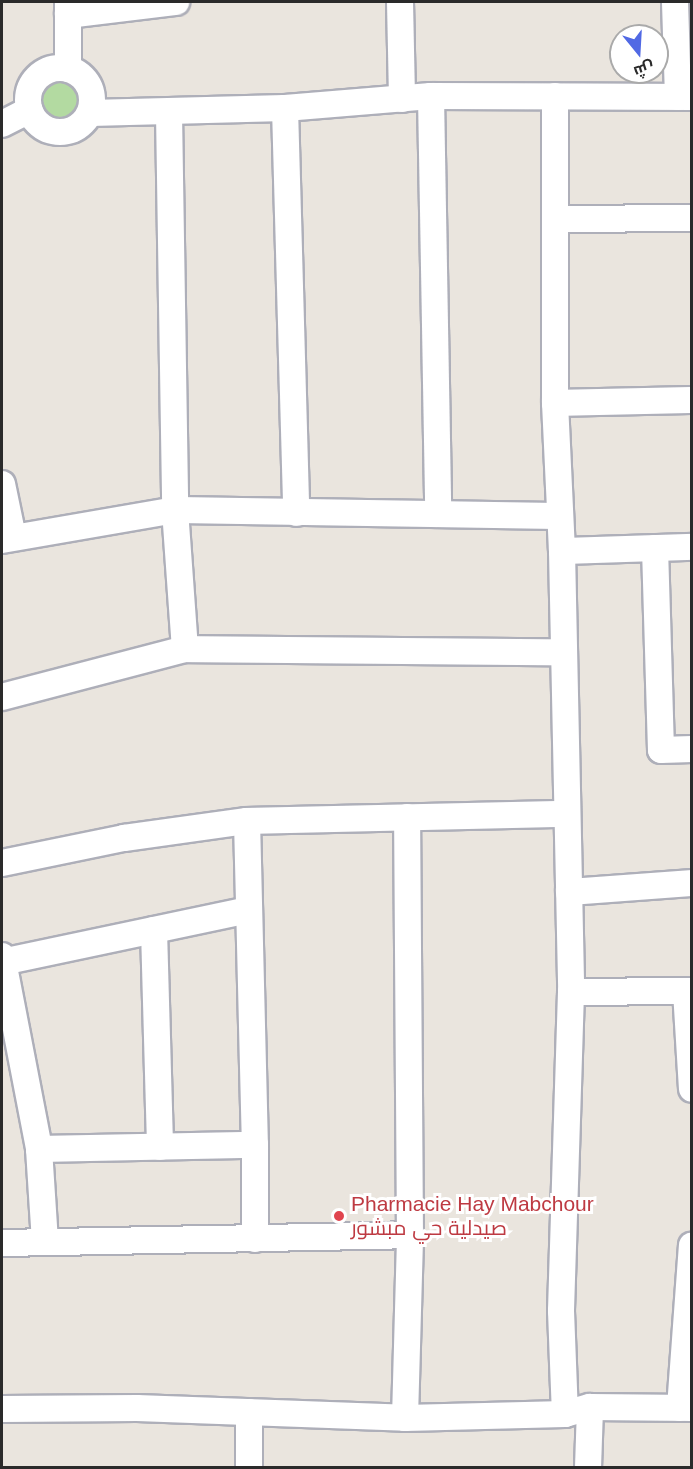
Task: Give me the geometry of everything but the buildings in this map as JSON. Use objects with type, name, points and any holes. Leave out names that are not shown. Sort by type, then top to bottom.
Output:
[{"type":"street","points":[[68,69],[68,8],[176,2]]},
{"type":"street","points":[[400,2],[402,99]]},
{"type":"street","points":[[90,113],[169,113],[285,108],[431,96],[685,97],[675,2]]},
{"type":"street","points":[[57,69],[68,69],[77,73],[89,86],[92,95],[90,113],[75,129],[53,132],[35,120],[28,99],[37,79],[57,69]]},
{"type":"street","points":[[431,96],[438,514]]},
{"type":"street","points":[[555,96],[555,403],[562,551],[562,652],[571,992],[561,1311],[565,1414]]},
{"type":"street","points":[[285,108],[296,513]]},
{"type":"street","points":[[2,124],[30,110]]},
{"type":"street","points":[[169,113],[175,510],[185,649]]},
{"type":"street","points":[[555,219],[692,218]]},
{"type":"street","points":[[555,403],[692,400]]},
{"type":"street","points":[[2,484],[7,538],[175,510],[560,516]]},
{"type":"street","points":[[562,551],[692,547]]},
{"type":"street","points":[[655,548],[661,750],[692,749]]},
{"type":"street","points":[[2,697],[185,649],[562,652]]},
{"type":"street","points":[[2,863],[124,838],[247,821],[566,814]]},
{"type":"street","points":[[405,1418],[410,1235],[407,817]]},
{"type":"street","points":[[247,821],[255,1239]]},
{"type":"street","points":[[569,892],[692,883]]},
{"type":"street","points":[[45,1241],[39,1149],[2,959],[248,910]]},
{"type":"street","points":[[154,930],[160,1147]]},
{"type":"street","points":[[571,992],[689,991],[692,1089]]},
{"type":"street","points":[[39,1149],[255,1145]]},
{"type":"street","points":[[2,1243],[410,1235]]},
{"type":"street","points":[[2,1409],[137,1408],[405,1418],[565,1414],[590,1407],[686,1408],[692,1245]]},
{"type":"street","points":[[588,1467],[590,1407]]},
{"type":"street","points":[[249,1412],[249,1467]]},
{"type":"green space","points":[[55,75],[65,75],[78,82],[85,95],[85,105],[78,118],[65,125],[55,125],[46,121],[39,114],[35,105],[35,95],[39,86],[46,79]]},
{"type":"place","name":"Pharmacie Hay Mabchour صيدلية حي مبشور","points":[[339,1216]]}]
